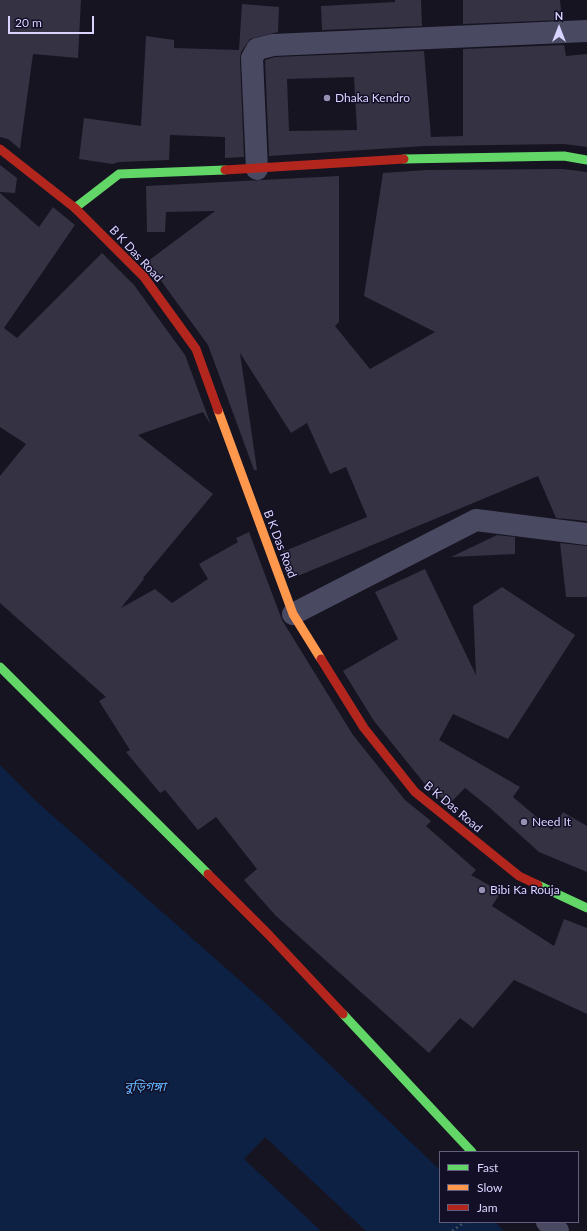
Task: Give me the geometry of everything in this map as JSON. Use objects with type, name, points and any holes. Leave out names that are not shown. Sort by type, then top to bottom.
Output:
[{"type":"street","points":[[257,169],[252,58],[257,49],[273,45],[587,31]]},
{"type":"street","name":"B K Das Road","points":[[0,148],[75,208],[144,277],[196,349],[293,614],[364,728],[415,792],[519,876],[587,908]]},
{"type":"street","points":[[75,208],[119,174],[257,169],[425,158],[564,156],[587,160]]},
{"type":"street","points":[[293,614],[476,520],[587,534]]},
{"type":"street","points":[[0,667],[269,935],[471,1151]]},
{"type":"street","points":[[548,1223],[558,1231]]},
{"type":"path","points":[[452,1231],[464,1223]]},
{"type":"water","name":"বুড়িগঙ্গা","points":[[0,765],[37,802],[261,999],[439,1169],[439,1223],[496,1223],[504,1231],[0,1231]]},
{"type":"pier","points":[[265,1137],[366,1231],[321,1231],[244,1159]]},
{"type":"building","points":[[0,0],[81,0],[78,58],[33,54],[20,149],[8,139],[0,137]]},
{"type":"building","points":[[395,0],[421,0],[422,26],[322,30],[321,6],[395,2]]},
{"type":"building","points":[[463,0],[560,0],[562,20],[463,24]]},
{"type":"building","points":[[242,4],[279,7],[278,32],[250,39],[241,52],[244,157],[225,158],[225,137],[170,135],[169,160],[119,162],[112,164],[79,159],[84,118],[141,126],[146,36],[174,40],[174,48],[239,50]]},
{"type":"building","points":[[564,45],[566,56],[587,54],[587,147],[564,144],[425,146],[269,156],[265,60],[275,57],[424,51],[431,137],[463,136],[463,49]],"holes":[[[354,77],[357,130],[289,131],[287,79]]]},
{"type":"building","points":[[0,165],[17,178],[15,193],[0,192]]},
{"type":"building","points":[[563,169],[587,172],[587,521],[556,518],[538,476],[293,578],[282,549],[285,551],[367,517],[346,467],[330,474],[307,423],[291,433],[240,353],[257,470],[254,470],[208,345],[148,263],[148,261],[215,211],[166,212],[165,232],[147,232],[146,186],[339,176],[339,322],[335,326],[370,369],[435,332],[364,296],[383,173],[426,170]]},
{"type":"building","points":[[0,193],[39,227],[53,207],[75,225],[4,328],[17,338],[102,253],[134,285],[185,355],[211,425],[203,412],[138,435],[213,494],[143,578],[144,579],[121,608],[155,589],[172,603],[208,579],[199,564],[238,542],[236,538],[249,532],[282,620],[353,735],[405,800],[431,821],[426,826],[476,870],[471,875],[501,892],[492,906],[554,946],[564,919],[587,928],[587,1014],[514,980],[473,1028],[460,1018],[429,1053],[276,916],[244,880],[257,869],[216,817],[198,830],[165,790],[160,793],[126,752],[130,750],[99,701],[106,697],[0,603],[0,476],[26,444],[0,427]]},
{"type":"building","points":[[497,535],[515,537],[515,554],[451,557]]},
{"type":"building","points":[[560,543],[587,546],[587,597],[566,597]]},
{"type":"building","points":[[425,569],[476,675],[473,606],[502,587],[575,635],[508,739],[453,714],[439,740],[520,787],[513,797],[552,830],[563,812],[587,826],[587,872],[539,852],[490,808],[465,788],[449,804],[424,783],[374,721],[343,671],[398,639],[375,592]]},
{"type":"traffic: fast","points":[[404,159],[564,156],[587,160]]},
{"type":"traffic: fast","points":[[75,208],[119,174],[225,170]]},
{"type":"traffic: fast","points":[[0,667],[208,874]]},
{"type":"traffic: fast","points":[[538,885],[587,908]]},
{"type":"traffic: fast","points":[[343,1014],[471,1151]]},
{"type":"traffic: slow","points":[[218,410],[293,614],[321,659]]},
{"type":"traffic: jam","points":[[0,149],[75,208],[144,277],[196,349],[218,410]]},
{"type":"traffic: jam","points":[[225,170],[404,159]]},
{"type":"traffic: jam","points":[[321,659],[364,728],[415,792],[519,876],[538,885]]},
{"type":"traffic: jam","points":[[208,874],[269,935],[343,1014]]},
{"type":"place","name":"Dhaka Kendro","points":[[327,98]]},
{"type":"place","name":"Need It","points":[[524,822]]},
{"type":"place","name":"Bibi Ka Rouja","points":[[482,890]]}]
